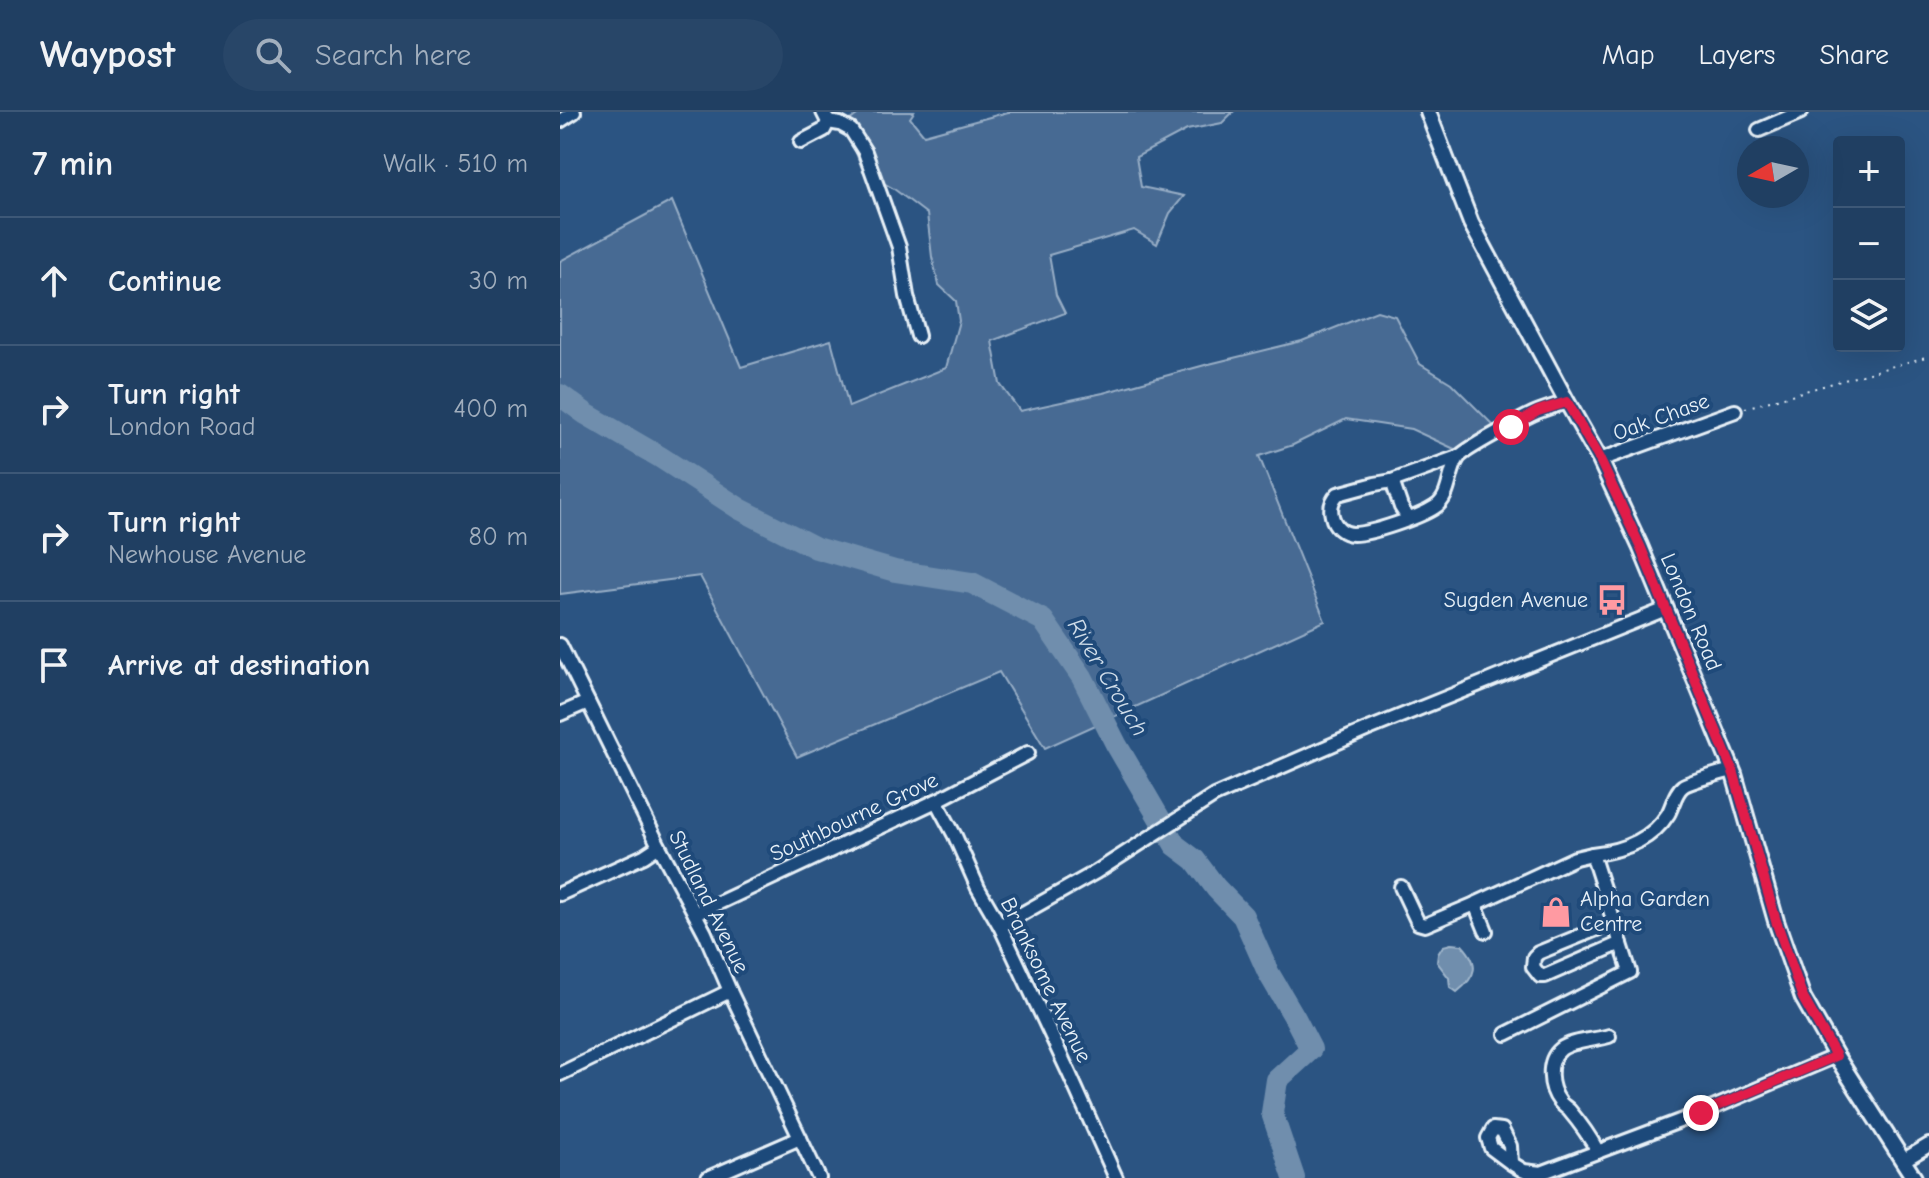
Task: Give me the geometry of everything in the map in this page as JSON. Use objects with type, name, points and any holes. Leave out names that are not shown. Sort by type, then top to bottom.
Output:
[{"type":"main road","name":"London Road","points":[[1428,112],[1471,223],[1600,460],[1640,546],[1732,770],[1776,921],[1803,998],[1914,1178]]},
{"type":"street","points":[[560,121],[574,112]]},
{"type":"street","points":[[1759,130],[1801,112]]},
{"type":"street","points":[[801,142],[824,130],[825,117],[851,130],[865,152],[899,247],[907,296],[918,336]]},
{"type":"street","points":[[1458,457],[1439,505],[1381,528],[1354,534],[1336,527],[1331,505],[1338,494],[1392,481],[1458,457],[1538,411],[1567,402]]},
{"type":"street","name":"Oak Chase","points":[[1600,460],[1735,411]]},
{"type":"street","points":[[1392,481],[1408,518]]},
{"type":"street","points":[[1000,926],[1096,872],[1214,796],[1366,730],[1666,609]]},
{"type":"street","name":"Studland Avenue","points":[[560,645],[695,914],[819,1178]]},
{"type":"street","points":[[560,714],[588,702]]},
{"type":"street","name":"Southbourne Grove","points":[[695,914],[936,801],[1028,753]]},
{"type":"street","points":[[1401,887],[1418,923],[1425,925],[1575,858],[1622,849],[1647,837],[1668,814],[1683,786],[1732,770]]},
{"type":"street","name":"Branksome Avenue","points":[[936,801],[1000,926],[1116,1178]]},
{"type":"street","points":[[560,894],[644,856],[659,846]]},
{"type":"street","points":[[1506,1034],[1630,972],[1592,854]]},
{"type":"street","points":[[1475,904],[1486,931]]},
{"type":"street","points":[[1614,922],[1538,953],[1534,957],[1533,967],[1540,976],[1545,976],[1621,943]]},
{"type":"street","points":[[560,1074],[730,991]]},
{"type":"street","points":[[1598,1152],[1560,1102],[1551,1079],[1551,1067],[1561,1048],[1609,1036]]},
{"type":"street","points":[[1511,1163],[1524,1171],[1541,1173],[1701,1113],[1836,1056]]},
{"type":"street","points":[[708,1178],[800,1138]]},
{"type":"street","points":[[1904,1160],[1929,1145]]},
{"type":"path","points":[[1735,411],[1929,356]]},
{"type":"shaded area","points":[[861,112],[914,112],[910,118],[924,135],[1008,112],[1233,112],[1222,123],[1187,130],[1136,157],[1141,187],[1184,196],[1170,213],[1157,244],[1134,230],[1049,255],[1056,295],[1065,313],[992,341],[1000,384],[1020,411],[1103,393],[1302,341],[1377,311],[1395,316],[1420,364],[1451,383],[1496,428],[1461,452],[1411,429],[1346,419],[1293,445],[1259,456],[1325,621],[1045,748],[999,672],[797,757],[700,576],[560,594],[560,261],[672,201],[741,367],[831,340],[849,407],[946,368],[959,321],[956,301],[939,285],[927,214],[863,171],[845,124]]},
{"type":"shaded area","points":[[1462,945],[1474,964],[1469,981],[1457,992],[1450,987],[1449,978],[1437,962],[1443,946]]},
{"type":"waterway","name":"River Crouch","points":[[560,395],[740,509],[816,548],[895,571],[972,583],[1043,620],[1082,677],[1116,744],[1175,845],[1195,860],[1243,916],[1268,972],[1311,1049],[1277,1080],[1272,1113],[1294,1178]]},
{"type":"place","name":"Sugden Avenue","points":[[1612,600]]},
{"type":"place","name":"Alpha Garden Centre","points":[[1556,912]]},
{"type":"route","points":[[1511,427],[1538,411],[1567,402],[1600,460],[1640,546],[1734,774],[1776,921],[1803,998],[1836,1056],[1701,1113]]}]
